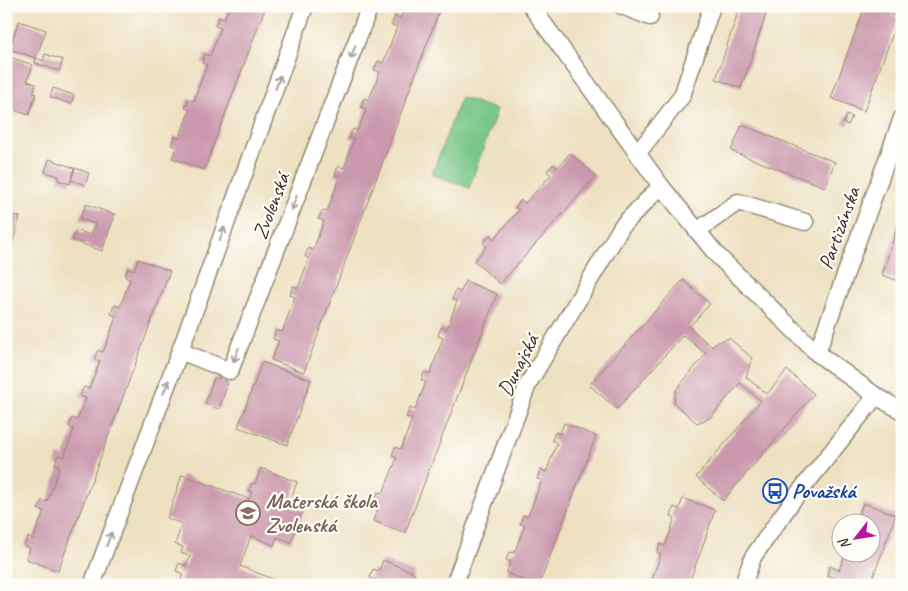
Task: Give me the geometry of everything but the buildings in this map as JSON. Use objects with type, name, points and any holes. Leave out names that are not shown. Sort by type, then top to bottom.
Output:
[{"type":"street","name":"Zvolenská","points":[[92,585],[180,351],[305,6]]},
{"type":"street","name":"Zvolenská","points":[[180,351],[230,371],[370,6]]},
{"type":"street","points":[[531,6],[637,154],[717,255],[817,353],[876,396],[902,411]]},
{"type":"street","points":[[622,6],[650,17]]},
{"type":"street","points":[[637,154],[682,96],[712,6]]},
{"type":"street","name":"Partizánska","points":[[817,353],[902,118]]},
{"type":"street","name":"Dunajská","points":[[454,585],[528,384],[622,226],[661,186]]},
{"type":"street","name":"Partizánska","points":[[697,231],[738,202],[805,222]]},
{"type":"street","points":[[743,585],[753,558],[793,500],[876,396]]},
{"type":"green space","points":[[461,97],[497,110],[469,188],[432,174]]},
{"type":"place","name":"Považská","points":[[775,491]]},
{"type":"place","name":"Materská škola Zvolenská","points":[[248,513]]}]
